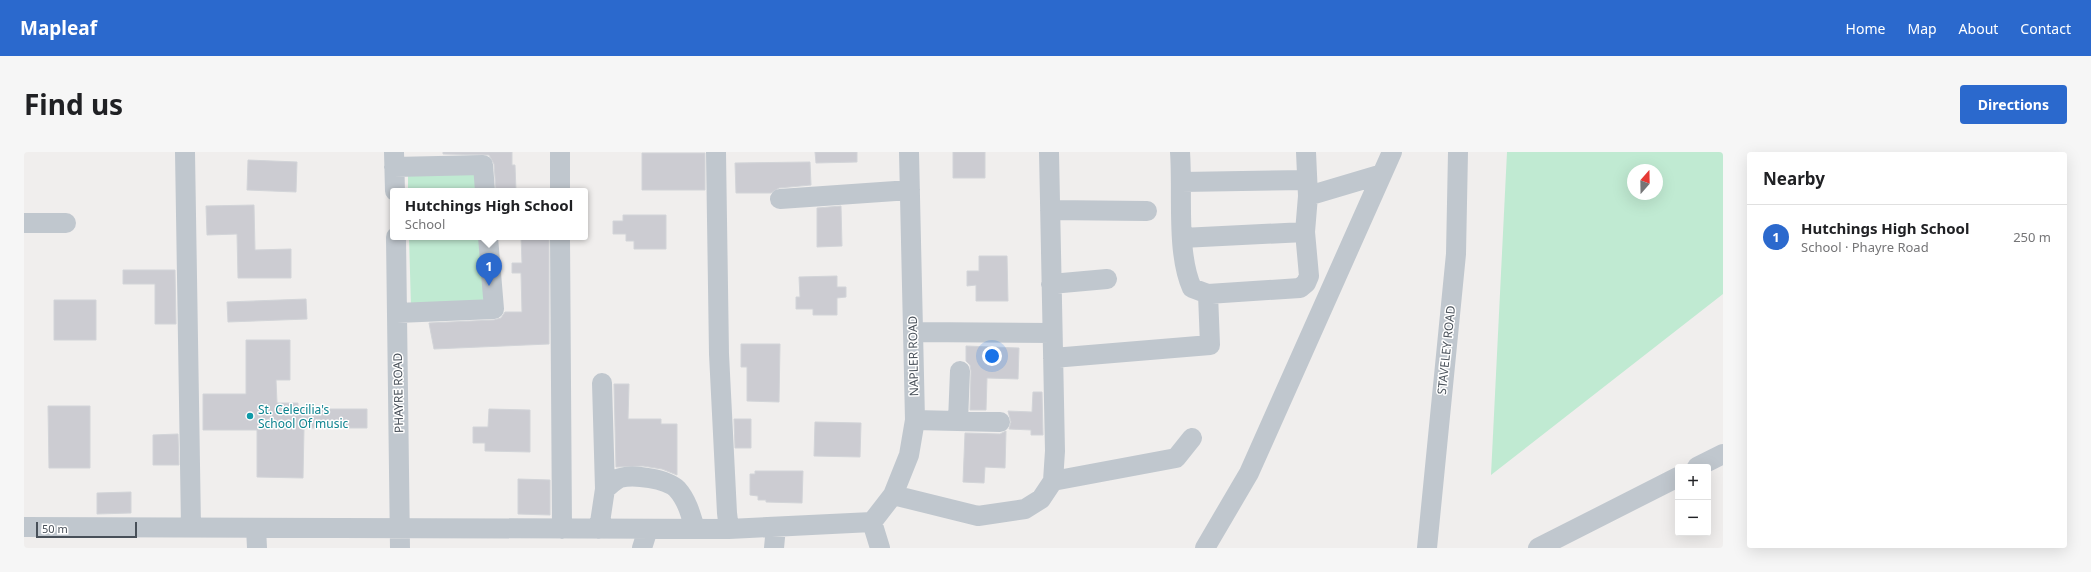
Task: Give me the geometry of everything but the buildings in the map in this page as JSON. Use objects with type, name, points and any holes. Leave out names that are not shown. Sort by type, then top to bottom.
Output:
[{"type":"street","points":[[185,152],[191,527]]},
{"type":"street","points":[[560,152],[560,188]]},
{"type":"street","points":[[716,152],[719,354],[729,529]]},
{"type":"street","name":"NAPLER ROAD","points":[[872,522],[893,494],[909,455],[915,420],[909,152]]},
{"type":"street","points":[[893,494],[978,516],[1025,509],[1041,499],[1053,481],[1055,451],[1049,152]]},
{"type":"street","points":[[1180,152],[1182,182],[1182,238],[1186,276],[1192,288],[1208,294],[1300,288],[1306,283],[1309,276],[1305,232],[1308,188],[1306,152]]},
{"type":"street","points":[[1205,548],[1249,473],[1392,152]]},
{"type":"street","name":"STAVELEY ROAD","points":[[1427,548],[1456,254],[1458,152]]},
{"type":"street","points":[[395,188],[394,159],[483,165],[485,188]]},
{"type":"street","points":[[1182,182],[1308,188],[1382,174]]},
{"type":"street","points":[[780,199],[910,190]]},
{"type":"street","points":[[1050,210],[1147,211]]},
{"type":"street","points":[[24,224],[66,223]]},
{"type":"street","points":[[1182,238],[1305,232]]},
{"type":"street","name":"PHAYRE ROAD","points":[[396,240],[401,528],[400,548]]},
{"type":"street","points":[[397,313],[494,309],[488,240]]},
{"type":"street","points":[[560,240],[562,529]]},
{"type":"street","points":[[1051,284],[1107,279]]},
{"type":"street","points":[[1053,358],[1210,345],[1208,294]]},
{"type":"street","points":[[913,332],[1052,333]]},
{"type":"street","points":[[958,421],[960,371]]},
{"type":"street","points":[[599,529],[605,489],[602,383]]},
{"type":"street","points":[[915,420],[1000,422]]},
{"type":"street","points":[[1053,481],[1176,458],[1192,438]]},
{"type":"street","points":[[1703,464],[1723,454]]},
{"type":"street","points":[[605,489],[620,478],[640,478],[665,482],[676,489],[685,501],[695,529]]},
{"type":"street","points":[[1538,548],[1675,479]]},
{"type":"street","points":[[24,527],[729,529],[872,522],[880,548]]},
{"type":"street","points":[[774,548],[776,527]]},
{"type":"street","points":[[256,528],[256,548]]},
{"type":"street","points":[[642,548],[648,529]]},
{"type":"green space","points":[[1507,152],[1723,152],[1723,294],[1491,475]]},
{"type":"green space","points":[[481,164],[482,188],[408,188],[408,166]]},
{"type":"green space","points":[[409,240],[483,240],[484,306],[411,307]]},
{"type":"place","name":"Hutchings High School","points":[[489,286]]},
{"type":"place","name":"St. Celecilia's School Of music","points":[[250,416]]}]
